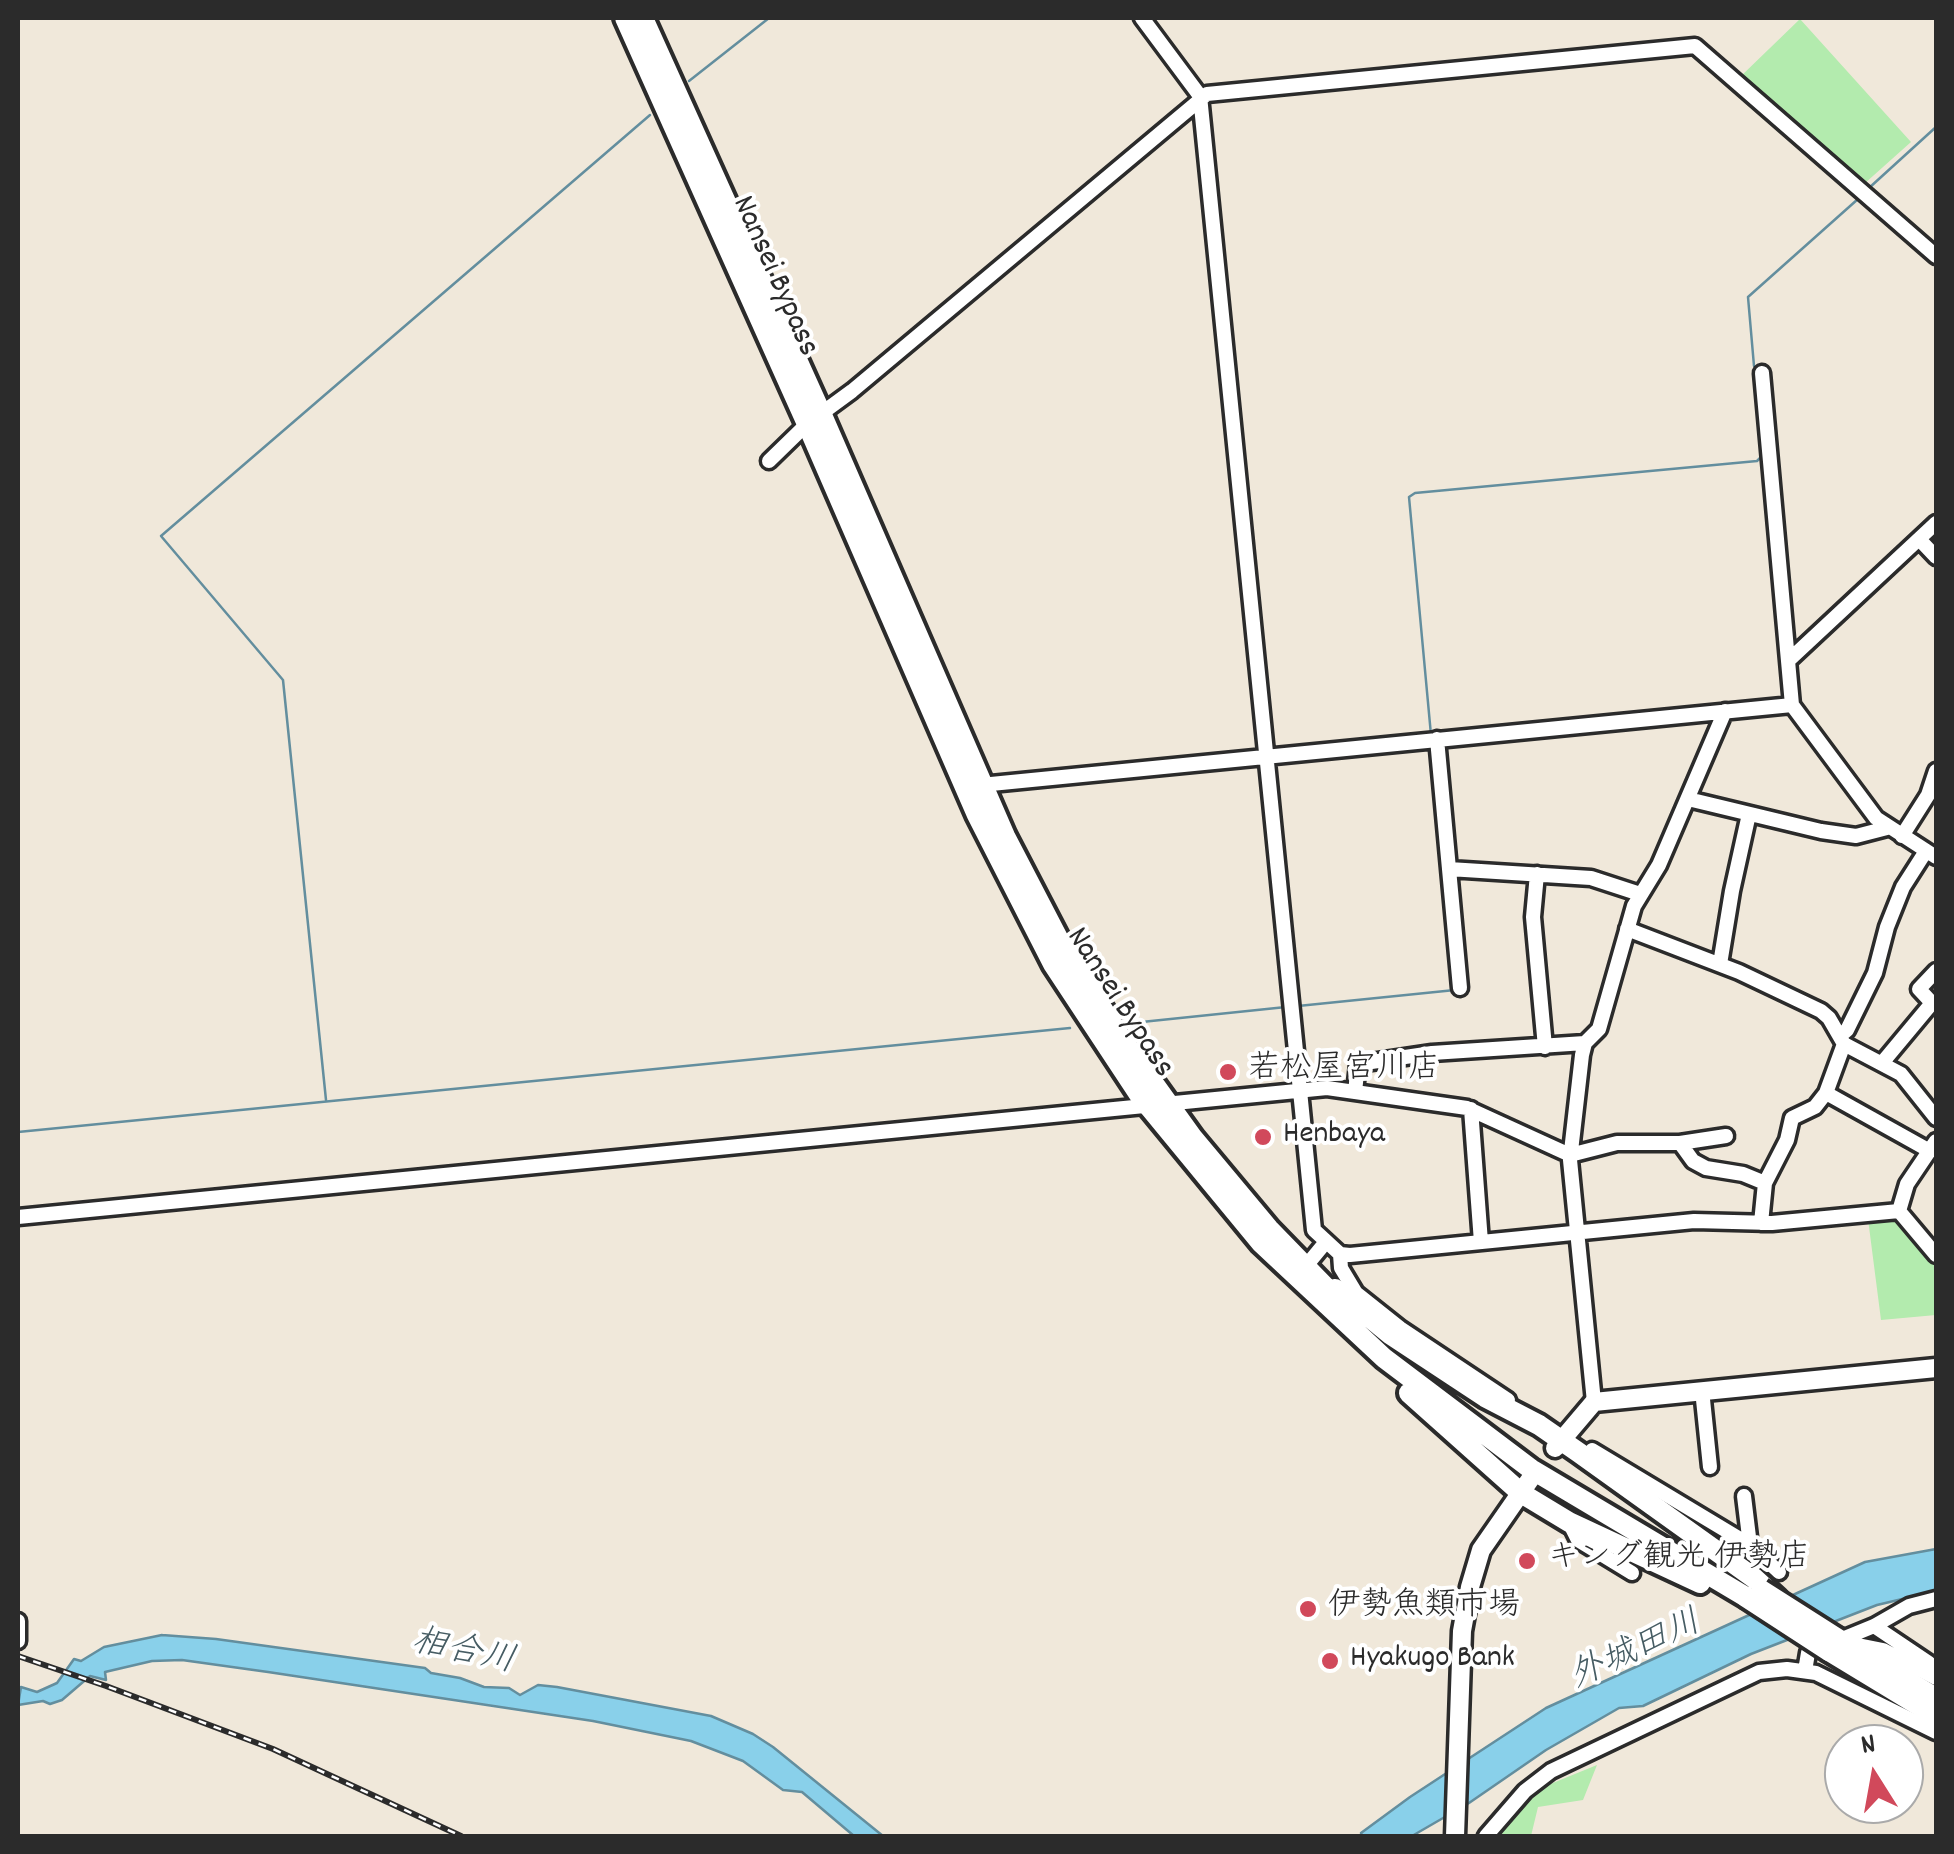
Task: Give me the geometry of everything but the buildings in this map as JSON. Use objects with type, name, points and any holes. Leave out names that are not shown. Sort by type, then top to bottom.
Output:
[{"type":"highway","name":"Nansei Bypass","points":[[625,18],[814,419]]},
{"type":"highway","name":"Nansei Bypass","points":[[643,18],[814,419],[976,815],[1054,964],[1156,1103],[1201,1174],[1301,1272],[1492,1426],[1834,1645],[1936,1716]]},
{"type":"highway","points":[[1301,1272],[1485,1396],[1561,1440],[1754,1578],[1762,1598]]},
{"type":"highway","points":[[1301,1272],[1322,1312],[1568,1522],[1676,1573],[1762,1598]]},
{"type":"highway","name":"Nansei Bypass","points":[[1834,1645],[1936,1698]]},
{"type":"main road","points":[[1561,1440],[1594,1402],[1936,1368]]},
{"type":"main road","points":[[1456,1836],[1462,1630],[1470,1586],[1481,1550],[1526,1486]]},
{"type":"street","points":[[1142,18],[1200,96],[1314,1230],[1340,1254],[1694,1221],[1760,1223],[1900,1210]]},
{"type":"street","points":[[770,461],[814,419],[1200,96],[1695,46],[1936,256]]},
{"type":"street","points":[[1760,1223],[1765,1182],[1787,1140],[1792,1118],[1815,1107],[1826,1093],[1842,1040],[1875,973],[1902,887],[1931,854],[1876,818],[1792,705],[1762,372]]},
{"type":"street","points":[[1788,661],[1936,523]]},
{"type":"street","points":[[1919,539],[1936,557]]},
{"type":"street","points":[[991,784],[1792,705]]},
{"type":"street","points":[[1594,1402],[1570,1155],[1584,1043],[1599,1028],[1640,894],[1659,865],[1725,712]]},
{"type":"street","points":[[1433,739],[1460,988]]},
{"type":"street","points":[[1902,836],[1928,794],[1936,770]]},
{"type":"street","points":[[1688,799],[1856,836],[1887,828]]},
{"type":"street","points":[[1720,964],[1750,814]]},
{"type":"street","points":[[1449,870],[1606,881],[1640,894]]},
{"type":"street","points":[[1537,874],[1533,917],[1545,1047]]},
{"type":"street","points":[[1627,929],[1720,964],[1821,1011],[1842,1040],[1909,1081],[1936,1118]]},
{"type":"street","points":[[1882,1063],[1934,1002],[1919,989],[1936,971]]},
{"type":"street","points":[[1355,1092],[1358,1064],[1432,1053],[1584,1043]]},
{"type":"street","points":[[18,1217],[1339,1088],[1471,1109],[1570,1155],[1616,1143],[1680,1143],[1726,1136]]},
{"type":"street","points":[[1826,1093],[1933,1146],[1908,1184],[1900,1210]]},
{"type":"street","points":[[1471,1109],[1481,1242]]},
{"type":"street","points":[[1680,1143],[1693,1161],[1706,1168],[1765,1182]]},
{"type":"street","points":[[1900,1210],[1936,1255]]},
{"type":"street","points":[[1301,1272],[1324,1243]]},
{"type":"street","points":[[1340,1254],[1341,1268],[1356,1292],[1400,1328],[1511,1401],[1539,1425]]},
{"type":"street","points":[[1702,1390],[1710,1467]]},
{"type":"street","points":[[1561,1440],[1750,1545],[1779,1572]]},
{"type":"street","points":[[1744,1496],[1750,1545]]},
{"type":"street","points":[[1568,1522],[1578,1540],[1632,1573]]},
{"type":"street","points":[[1805,1671],[1808,1654],[1910,1606],[1936,1599]]},
{"type":"street","points":[[18,1620],[18,1641]]},
{"type":"street","points":[[1874,1626],[1928,1663],[1936,1678]]},
{"type":"street","points":[[1834,1645],[1884,1650],[1936,1678]]},
{"type":"street","points":[[1486,1836],[1526,1791],[1560,1766],[1748,1676],[1769,1671],[1805,1671],[1827,1677],[1936,1732]]},
{"type":"green space","points":[[1800,19],[1911,142],[1864,184],[1740,77]]},
{"type":"green space","points":[[1868,1219],[1897,1219],[1936,1266],[1936,1315],[1881,1320]]},
{"type":"green space","points":[[1597,1765],[1583,1800],[1538,1807],[1531,1836],[1495,1836],[1543,1787]]},
{"type":"water","points":[[1936,1549],[1936,1591],[1877,1605],[1751,1654],[1643,1706],[1619,1708],[1412,1836],[1362,1836],[1410,1797],[1546,1708],[1865,1562]]},
{"type":"water","points":[[162,1635],[425,1668],[484,1687],[509,1688],[520,1695],[538,1685],[557,1687],[711,1716],[773,1747],[883,1836],[854,1836],[802,1792],[783,1790],[743,1761],[691,1741],[593,1721],[182,1660],[152,1661],[105,1672],[106,1680],[90,1676],[62,1700],[18,1705],[21,1687],[37,1692],[57,1683],[74,1659],[81,1661],[104,1647]]},
{"type":"waterway","points":[[689,81],[769,18]]},
{"type":"waterway","points":[[326,1100],[283,680],[161,536],[650,115]]},
{"type":"waterway","points":[[1869,188],[1936,127]]},
{"type":"waterway","points":[[1754,366],[1748,297],[1858,199]]},
{"type":"waterway","points":[[1431,735],[1409,497],[1415,493],[1757,461],[1762,456],[1755,375]]},
{"type":"waterway","points":[[1298,1006],[1455,990]]},
{"type":"waterway","points":[[1132,1023],[1286,1007]]},
{"type":"waterway","points":[[18,1132],[1070,1028]]},
{"type":"railway","points":[[18,1656],[273,1749],[461,1836]]},
{"type":"place","name":"若松屋宮川店","points":[[1228,1072]]},
{"type":"place","name":"Henbaya","points":[[1263,1137]]},
{"type":"place","name":"キング観光 伊勢店","points":[[1527,1561]]},
{"type":"place","name":"伊勢魚類市場","points":[[1308,1609]]},
{"type":"place","name":"Hyakugo Bank","points":[[1330,1661]]},
{"type":"water label","name":"外城田川","points":[[1637,1653]]},
{"type":"water label","name":"相合川","points":[[463,1655]]}]
